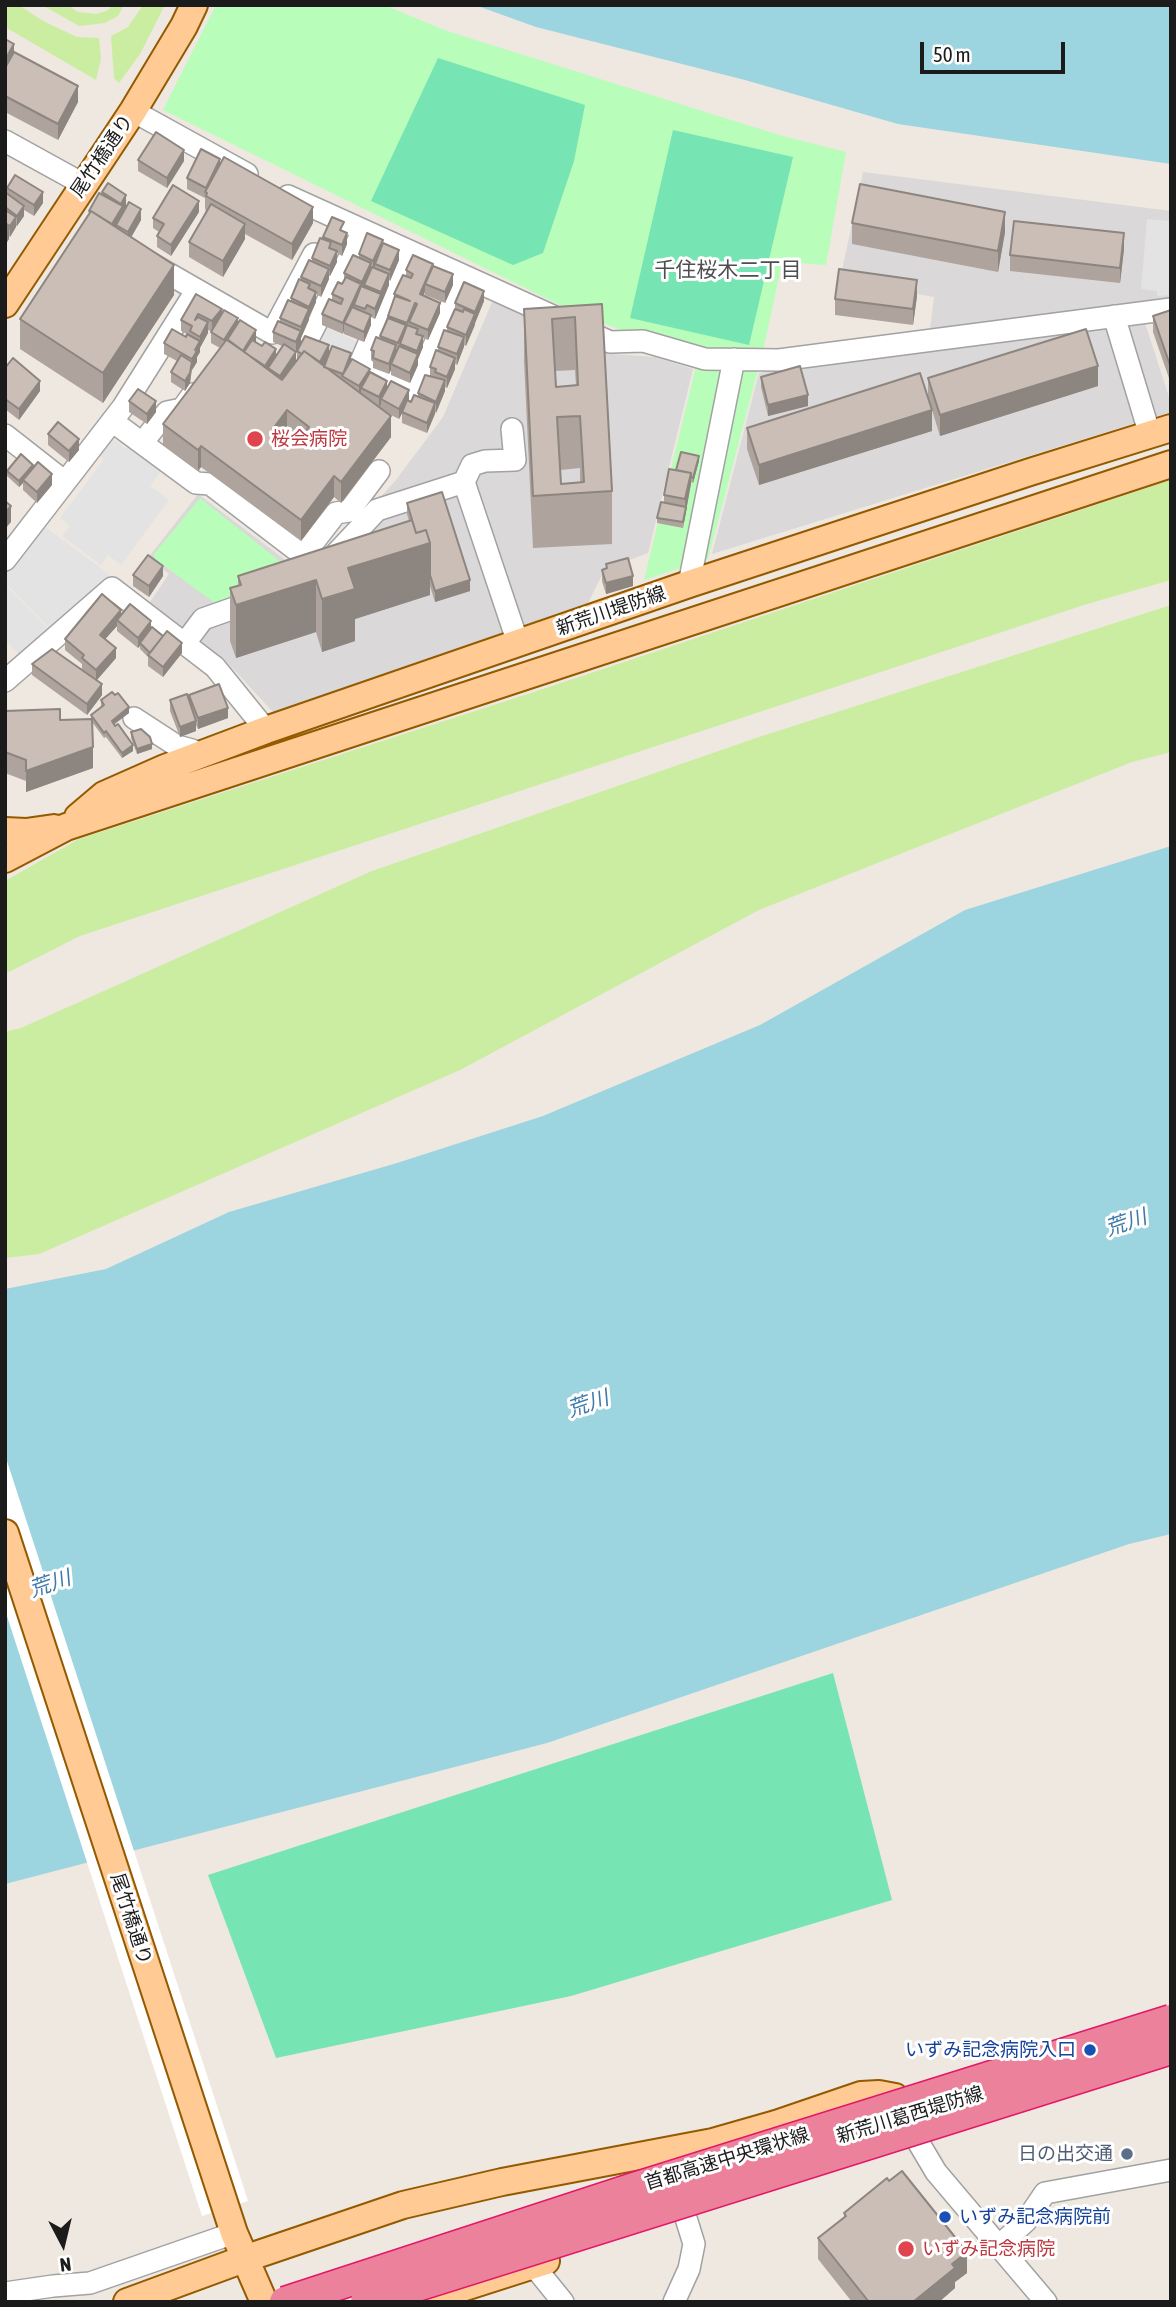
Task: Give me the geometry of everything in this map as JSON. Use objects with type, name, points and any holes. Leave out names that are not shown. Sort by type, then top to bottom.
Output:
[{"type":"highway","name":"首都高速中央環状線","points":[[285,2302],[634,2188],[1171,2020]]},
{"type":"highway","name":"首都高速中央環状線","points":[[366,2302],[1171,2049]]},
{"type":"main road","name":"尾竹橋通り","points":[[5,304],[133,111],[194,5]]},
{"type":"main road","name":"新荒川堤防線","points":[[66,827],[104,795],[197,755],[266,730],[689,584],[1161,431]]},
{"type":"main road","name":"新荒川堤防線","points":[[5,859],[66,827],[1171,464]]},
{"type":"main road","points":[[12,833],[66,827]]},
{"type":"main road","name":"尾竹橋通り","points":[[5,1533],[234,2233],[260,2292]]},
{"type":"main road","name":"新荒川葛西堤防線","points":[[330,2302],[907,2115],[1171,2033]]},
{"type":"main road","name":"新荒川葛西堤防線","points":[[418,2302],[917,2140],[1171,2062]]},
{"type":"main road","points":[[127,2302],[404,2205],[502,2182],[713,2142],[861,2095],[895,2097],[904,2107],[917,2140]]},
{"type":"street","points":[[133,111],[279,192],[328,229],[363,231],[610,342],[643,341],[705,359],[767,360],[1171,309]]},
{"type":"street","points":[[5,141],[83,184]]},
{"type":"street","points":[[135,254],[272,333],[328,229]]},
{"type":"street","points":[[308,339],[363,231]]},
{"type":"street","points":[[409,251],[359,366],[414,392],[464,276]]},
{"type":"street","points":[[5,559],[123,407],[196,291]]},
{"type":"street","points":[[1114,316],[1161,431]]},
{"type":"street","points":[[689,584],[734,359]]},
{"type":"street","points":[[142,443],[167,412],[181,409],[204,379]]},
{"type":"street","points":[[112,421],[197,483],[210,484],[295,549],[309,548],[336,513],[349,511],[379,471]]},
{"type":"street","points":[[512,429],[515,460],[485,461],[472,465],[464,482],[518,643]]},
{"type":"street","points":[[5,435],[65,482]]},
{"type":"street","points":[[320,571],[377,510],[464,482]]},
{"type":"street","points":[[5,681],[112,588],[215,667],[266,730]]},
{"type":"street","points":[[186,643],[202,619],[274,594]]},
{"type":"street","points":[[134,718],[177,746],[192,750],[197,755]]},
{"type":"street","points":[[917,2140],[936,2172],[1046,2302]]},
{"type":"street","points":[[999,2246],[1027,2221],[1045,2193],[1171,2170]]},
{"type":"street","points":[[679,2299],[694,2244],[685,2215]]},
{"type":"street","points":[[5,2293],[90,2283],[234,2233]]},
{"type":"street","points":[[533,2265],[563,2302]]},
{"type":"shaded area","points":[[863,172],[1171,211],[1171,315],[1144,320],[1171,403],[1171,412],[712,554],[759,373],[927,352],[934,297],[840,280]]},
{"type":"shaded area","points":[[1147,219],[1171,221],[1171,295],[1157,296],[1157,291],[1141,289]]},
{"type":"shaded area","points":[[493,300],[613,354],[655,357],[693,369],[648,553],[605,569],[588,603],[273,712],[224,659],[150,602],[169,574],[148,558],[198,494],[308,577],[396,480],[443,417]]},
{"type":"shaded area","points":[[321,325],[365,345],[357,364],[312,344]]},
{"type":"shaded area","points":[[112,438],[126,449],[129,446],[162,470],[150,486],[169,500],[121,565],[108,555],[101,565],[62,536],[70,526],[60,518],[104,459],[99,455]]},
{"type":"shaded area","points":[[41,524],[109,574],[93,594],[52,631],[5,582],[5,568]]},
{"type":"shaded area","points":[[5,584],[51,632],[21,656],[5,640]]},
{"type":"green space","points":[[5,5],[19,5],[43,21],[77,37],[99,38],[101,59],[96,80],[5,27]]},
{"type":"green space","points":[[42,5],[68,5],[78,12],[97,14],[113,5],[124,5],[118,16],[105,23],[79,26]]},
{"type":"green space","points":[[143,5],[165,5],[140,54],[119,83],[114,78],[111,36],[128,27]]},
{"type":"green space","points":[[216,5],[384,5],[447,31],[779,135],[846,152],[826,265],[782,262],[764,347],[708,559],[644,580],[700,350],[626,332],[566,308],[163,110]]},
{"type":"green space","points":[[438,58],[585,105],[574,161],[543,253],[513,265],[371,201]]},
{"type":"green space","points":[[673,130],[793,157],[749,345],[630,318]]},
{"type":"green space","points":[[1171,480],[1171,580],[1087,604],[80,936],[5,974],[5,881],[79,839],[537,691]]},
{"type":"green space","points":[[200,498],[300,577],[216,604],[155,559],[154,554]]},
{"type":"green space","points":[[1171,605],[1171,752],[1132,762],[759,910],[460,1070],[39,1254],[5,1258],[5,1032],[21,1028],[372,871],[759,737]]},
{"type":"green space","points":[[833,1673],[892,1900],[571,1996],[276,2058],[208,1875]]},
{"type":"water","points":[[475,5],[1171,5],[1171,164],[898,124],[745,80],[536,27]]},
{"type":"water","name":"荒川","points":[[1171,846],[1171,1534],[1129,1544],[547,1743],[5,1884],[5,1289],[106,1269],[229,1212],[397,1163],[543,1116],[760,1025],[965,910]]},
{"type":"pier","points":[[5,1455],[248,2201],[202,2216],[5,1610]]},
{"type":"building","points":[[5,39],[14,44],[5,60]]},
{"type":"building","points":[[14,52],[78,86],[58,124],[5,96],[5,68]]},
{"type":"building","points":[[156,132],[184,150],[167,178],[138,160]]},
{"type":"building","points":[[201,149],[220,159],[206,188],[187,178]]},
{"type":"building","points":[[224,157],[313,207],[292,244],[206,196],[205,192]]},
{"type":"building","points":[[15,175],[43,192],[34,205],[7,188]]},
{"type":"building","points":[[108,183],[126,195],[121,204],[102,192]]},
{"type":"building","points":[[860,184],[1005,212],[998,251],[852,223]]},
{"type":"building","points":[[173,185],[199,201],[171,245],[157,236],[164,224],[153,218]]},
{"type":"building","points":[[5,192],[24,206],[17,216],[5,207]]},
{"type":"building","points":[[99,193],[123,206],[112,224],[89,211]]},
{"type":"building","points":[[129,202],[141,209],[128,232],[116,225]]},
{"type":"building","points":[[211,204],[245,224],[223,261],[189,242]]},
{"type":"building","points":[[5,210],[16,217],[10,226],[5,223]]},
{"type":"building","points":[[91,211],[174,265],[103,373],[20,319]]},
{"type":"building","points":[[332,217],[344,222],[340,230],[347,233],[342,245],[323,237]]},
{"type":"building","points":[[1014,221],[1124,233],[1120,268],[1010,255]]},
{"type":"building","points":[[367,233],[383,240],[373,261],[359,254]]},
{"type":"building","points":[[320,238],[331,242],[329,248],[337,251],[330,266],[312,258]]},
{"type":"building","points":[[383,243],[399,250],[390,270],[375,264]]},
{"type":"building","points":[[353,255],[371,263],[362,282],[344,273]]},
{"type":"building","points":[[413,255],[433,264],[420,294],[440,303],[428,330],[409,322],[417,304],[415,303],[407,323],[388,316],[395,296],[410,301],[394,294],[403,275],[411,278],[413,274],[406,270]]},
{"type":"building","points":[[309,260],[329,269],[321,286],[301,277]]},
{"type":"building","points":[[433,266],[453,274],[445,292],[425,284]]},
{"type":"building","points":[[372,267],[389,274],[381,292],[364,285]]},
{"type":"building","points":[[839,269],[917,280],[913,309],[835,299]]},
{"type":"building","points":[[346,277],[361,284],[343,323],[322,314],[329,299],[341,304],[343,299],[332,294],[338,282],[342,284]]},
{"type":"building","points":[[299,279],[310,284],[308,288],[316,292],[309,307],[291,298]]},
{"type":"building","points":[[464,282],[484,291],[475,312],[455,303]]},
{"type":"building","points":[[361,286],[381,294],[375,309],[367,305],[365,309],[354,305]]},
{"type":"building","points":[[196,294],[222,309],[212,321],[198,314],[195,320],[198,317],[208,322],[200,337],[190,331],[192,326],[181,320]]},
{"type":"building","points":[[288,300],[309,309],[301,327],[280,318]]},
{"type":"building","points":[[602,304],[612,491],[533,496],[524,309]],"holes":[[[575,317],[578,385],[556,387],[552,319]],[[580,416],[584,482],[561,484],[557,417]]]},
{"type":"building","points":[[352,307],[371,315],[364,332],[344,323]]},
{"type":"building","points":[[455,309],[463,312],[464,309],[475,314],[466,335],[447,327]]},
{"type":"building","points":[[224,310],[238,318],[224,340],[211,332]]},
{"type":"building","points":[[1171,310],[1171,368],[1153,316]]},
{"type":"building","points":[[388,318],[406,325],[398,343],[380,336]]},
{"type":"building","points":[[240,320],[256,330],[243,351],[227,340]]},
{"type":"building","points":[[278,321],[301,331],[296,342],[273,332]]},
{"type":"building","points":[[407,325],[418,329],[416,334],[423,336],[417,351],[400,344]]},
{"type":"building","points":[[172,329],[200,341],[192,359],[164,343]]},
{"type":"building","points":[[1086,329],[1098,366],[940,415],[928,378]]},
{"type":"building","points":[[444,330],[464,337],[457,354],[438,347]]},
{"type":"building","points":[[305,336],[329,345],[320,362],[304,351],[302,354],[297,351]]},
{"type":"building","points":[[376,337],[396,345],[389,364],[373,358],[374,351],[371,350]]},
{"type":"building","points":[[227,339],[282,380],[304,351],[391,416],[341,482],[334,476],[301,520],[201,446],[198,450],[163,424]],"holes":[[[287,410],[309,427],[294,447],[272,430]]]},
{"type":"building","points":[[252,340],[262,346],[265,342],[276,349],[265,366],[244,352]]},
{"type":"building","points":[[284,344],[296,352],[280,376],[268,368]]},
{"type":"building","points":[[332,346],[351,353],[343,374],[324,367]]},
{"type":"building","points":[[399,346],[418,354],[410,373],[391,364]]},
{"type":"building","points":[[436,350],[455,358],[447,377],[430,367]]},
{"type":"building","points":[[181,355],[192,362],[185,381],[171,372]]},
{"type":"building","points":[[13,358],[40,381],[19,409],[5,399],[5,368]]},
{"type":"building","points":[[352,359],[370,369],[359,386],[342,376]]},
{"type":"building","points":[[800,366],[808,395],[768,405],[761,377]]},
{"type":"building","points":[[370,372],[387,381],[379,397],[361,388]]},
{"type":"building","points":[[920,373],[932,410],[759,465],[747,428]]},
{"type":"building","points":[[425,375],[445,380],[436,402],[418,393]]},
{"type":"building","points":[[391,381],[409,390],[399,409],[381,399]]},
{"type":"building","points":[[138,389],[156,401],[147,414],[129,401]]},
{"type":"building","points":[[414,395],[435,403],[427,423],[402,412],[407,400],[411,402]]},
{"type":"building","points":[[58,422],[79,439],[69,451],[48,434]]},
{"type":"building","points":[[681,452],[699,456],[693,478],[691,473],[676,470]]},
{"type":"building","points":[[21,454],[33,465],[19,481],[7,471]]},
{"type":"building","points":[[38,462],[52,474],[37,492],[23,480]]},
{"type":"building","points":[[669,469],[691,473],[685,499],[664,495]]},
{"type":"building","points":[[442,492],[470,580],[435,591],[430,575],[430,543],[426,530],[416,533],[407,503]]},
{"type":"building","points":[[5,501],[11,506],[5,513]]},
{"type":"building","points":[[661,502],[686,507],[683,522],[657,518]]},
{"type":"building","points":[[412,520],[416,533],[426,530],[430,543],[348,568],[355,589],[322,599],[316,580],[236,605],[230,588],[241,585],[238,576]]},
{"type":"building","points":[[148,555],[163,566],[149,586],[133,575]]},
{"type":"building","points":[[628,558],[633,576],[606,583],[602,570],[607,568],[606,564]]},
{"type":"building","points":[[102,594],[121,610],[100,635],[116,648],[96,670],[82,658],[84,655],[65,639]]},
{"type":"building","points":[[130,604],[151,621],[138,638],[117,620]]},
{"type":"building","points":[[152,627],[163,636],[150,653],[140,643]]},
{"type":"building","points":[[167,631],[182,643],[163,667],[148,655]]},
{"type":"building","points":[[52,649],[102,684],[87,704],[32,664]]},
{"type":"building","points":[[219,684],[228,708],[198,718],[189,695]]},
{"type":"building","points":[[112,692],[115,695],[118,693],[129,707],[112,721],[115,726],[118,724],[133,745],[122,753],[91,715],[104,705],[101,700]]},
{"type":"building","points":[[187,694],[196,721],[180,727],[170,700]]},
{"type":"building","points":[[60,709],[60,720],[92,719],[93,747],[26,771],[26,760],[5,752],[5,711]]},
{"type":"building","points":[[141,729],[150,737],[152,744],[137,749],[131,732]]},
{"type":"building","points":[[902,2171],[967,2252],[952,2264],[955,2268],[913,2302],[869,2302],[818,2238],[887,2178],[889,2181]]},
{"type":"place","name":"桜会病院","points":[[255,439]]},
{"type":"place","name":"いずみ記念病院入口","points":[[1090,2050]]},
{"type":"place","name":"日の出交通","points":[[1127,2154]]},
{"type":"place","name":"いずみ記念病院前","points":[[945,2217]]},
{"type":"place","name":"いずみ記念病院","points":[[906,2249]]},
{"type":"district","name":"千住桜木二丁目","points":[[728,270]]}]
